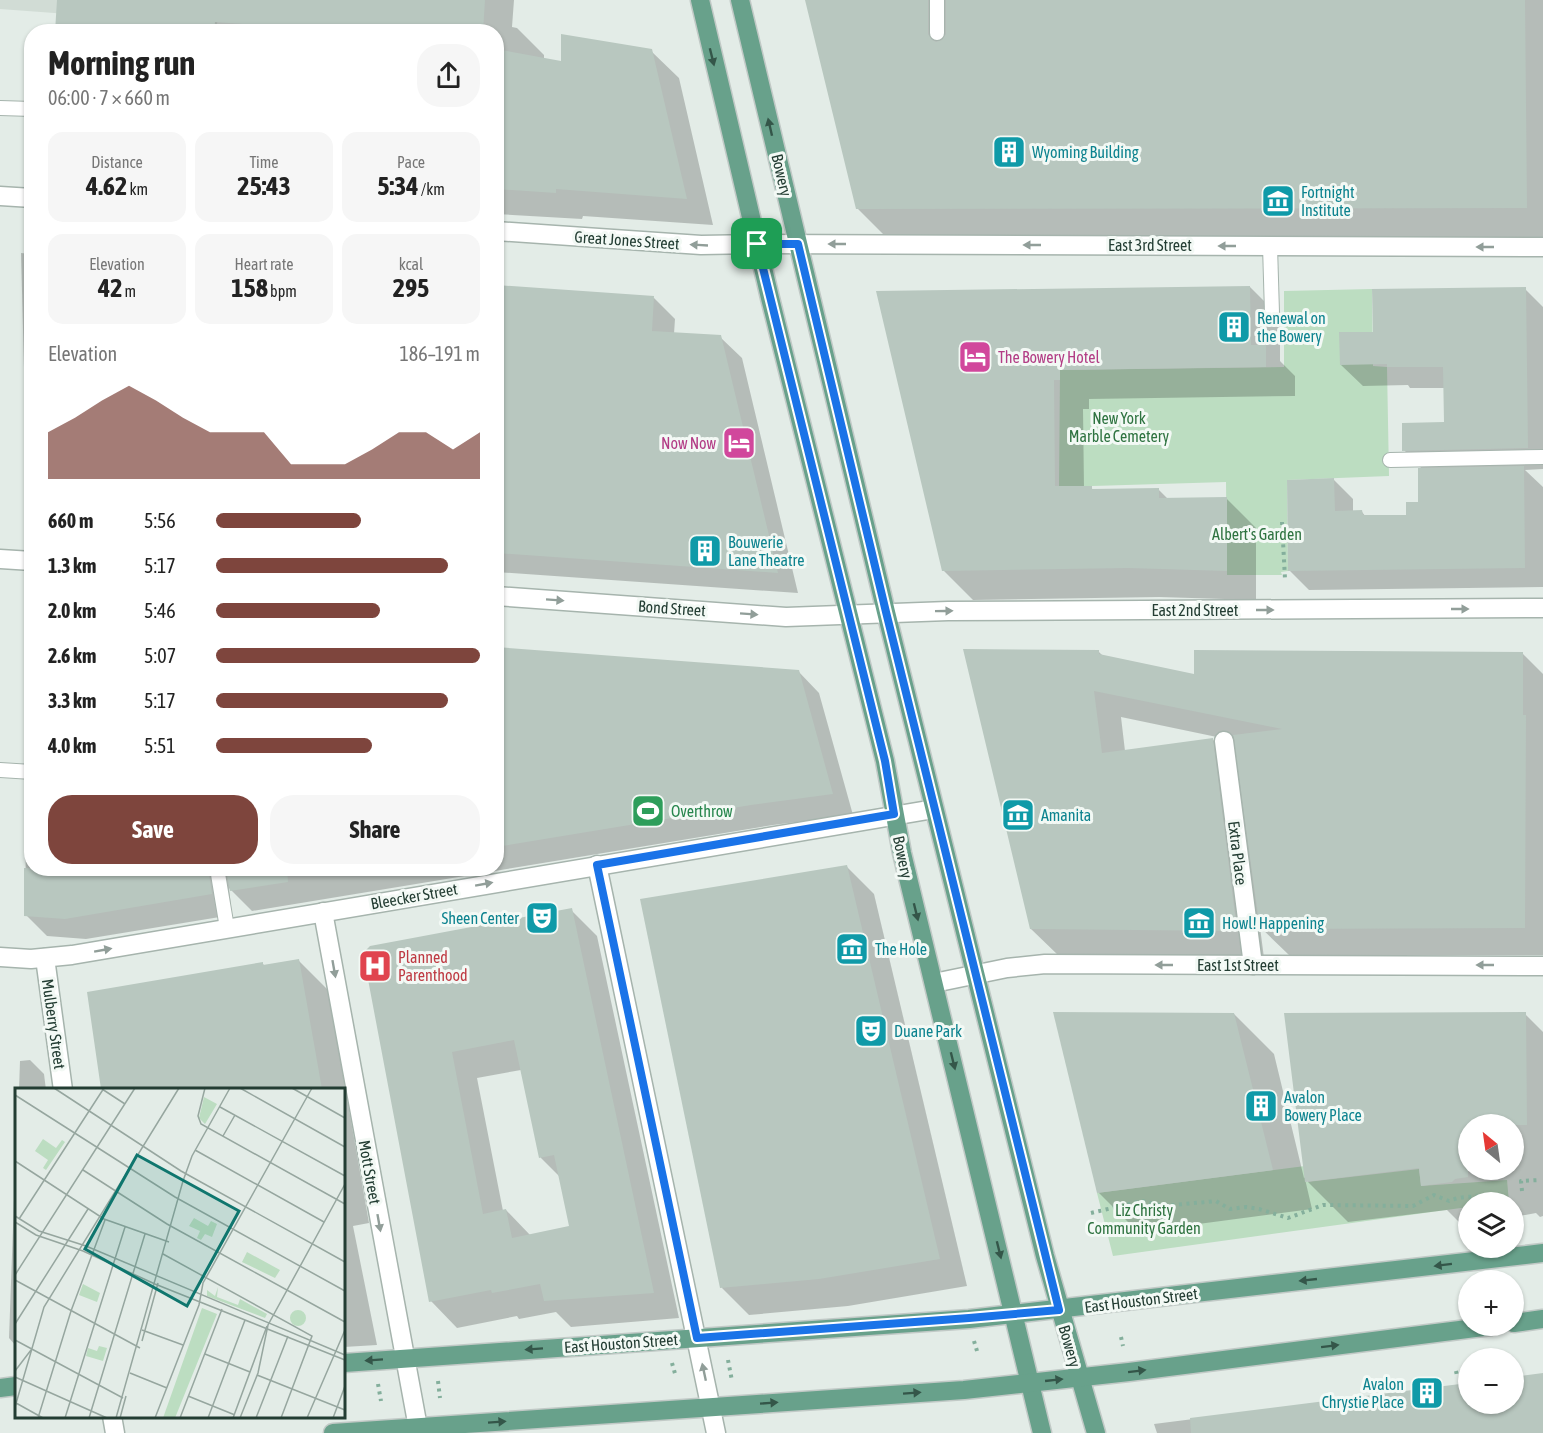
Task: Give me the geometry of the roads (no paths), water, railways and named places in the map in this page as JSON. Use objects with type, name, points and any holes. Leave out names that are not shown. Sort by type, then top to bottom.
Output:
[{"type":"main road","name":"Bowery","points":[[700,0],[757,244],[885,761],[902,854],[1042,1433]]},
{"type":"main road","name":"Bowery","points":[[740,0],[975,975],[1059,1310],[1095,1433]]},
{"type":"main road","name":"East Houston Street","points":[[345,1363],[1059,1310],[1543,1253]]},
{"type":"main road","points":[[1524,1322],[1543,1319]]},
{"type":"main road","points":[[333,1433],[418,1430],[964,1390],[1458,1330]]},
{"type":"main road","points":[[0,1388],[15,1386]]},
{"type":"street","points":[[0,196],[24,198]]},
{"type":"street","name":"Great Jones Street","points":[[504,232],[700,245],[757,244]]},
{"type":"street","name":"East 3rd Street","points":[[757,244],[1543,247]]},
{"type":"street","points":[[0,559],[24,560]]},
{"type":"street","name":"Bond Street","points":[[504,597],[786,617],[847,614]]},
{"type":"street","name":"East 2nd Street","points":[[847,614],[1543,608]]},
{"type":"street","name":"Extra Place","points":[[1224,741],[1253,965]]},
{"type":"street","name":"Bleecker Street","points":[[0,957],[45,958],[72,955],[934,809]]},
{"type":"street","points":[[597,865],[716,1433]]},
{"type":"street","name":"Mott Street","points":[[323,912],[418,1430]]},
{"type":"street","name":"Mulberry Street","points":[[45,958],[63,1088]]},
{"type":"street","name":"East 1st Street","points":[[934,983],[1007,968],[1046,964],[1543,966]]},
{"type":"street","points":[[112,1418],[115,1433]]},
{"type":"lane","points":[[937,0],[937,33]]},
{"type":"lane","points":[[0,108],[24,109]]},
{"type":"lane","points":[[1270,246],[1272,313]]},
{"type":"lane","points":[[1390,460],[1543,457]]},
{"type":"lane","points":[[0,770],[24,772]]},
{"type":"lane","points":[[218,876],[227,928]]},
{"type":"place","name":"Wyoming Building","points":[[1009,152]]},
{"type":"place","name":"Fortnight Institute","points":[[1278,201]]},
{"type":"place","name":"Renewal on the Bowery","points":[[1234,327]]},
{"type":"place","name":"The Bowery Hotel","points":[[975,357]]},
{"type":"place","name":"Now Now","points":[[739,443]]},
{"type":"place","name":"Bouwerie Lane Theatre","points":[[705,551]]},
{"type":"place","name":"Overthrow","points":[[648,811]]},
{"type":"place","name":"Amanita","points":[[1018,815]]},
{"type":"place","name":"Sheen Center","points":[[542,918]]},
{"type":"place","name":"Howl! Happening","points":[[1199,923]]},
{"type":"place","name":"The Hole","points":[[852,949]]},
{"type":"place","name":"Planned Parenthood","points":[[375,966]]},
{"type":"place","name":"Duane Park","points":[[871,1031]]},
{"type":"place","name":"Avalon Bowery Place","points":[[1261,1106]]},
{"type":"place","name":"Avalon Chrystie Place","points":[[1427,1393]]},
{"type":"park label","name":"New York Marble Cemetery","points":[[1119,427]]},
{"type":"park label","name":"Albert's Garden","points":[[1257,534]]},
{"type":"park label","name":"Liz Christy Community Garden","points":[[1144,1219]]}]
